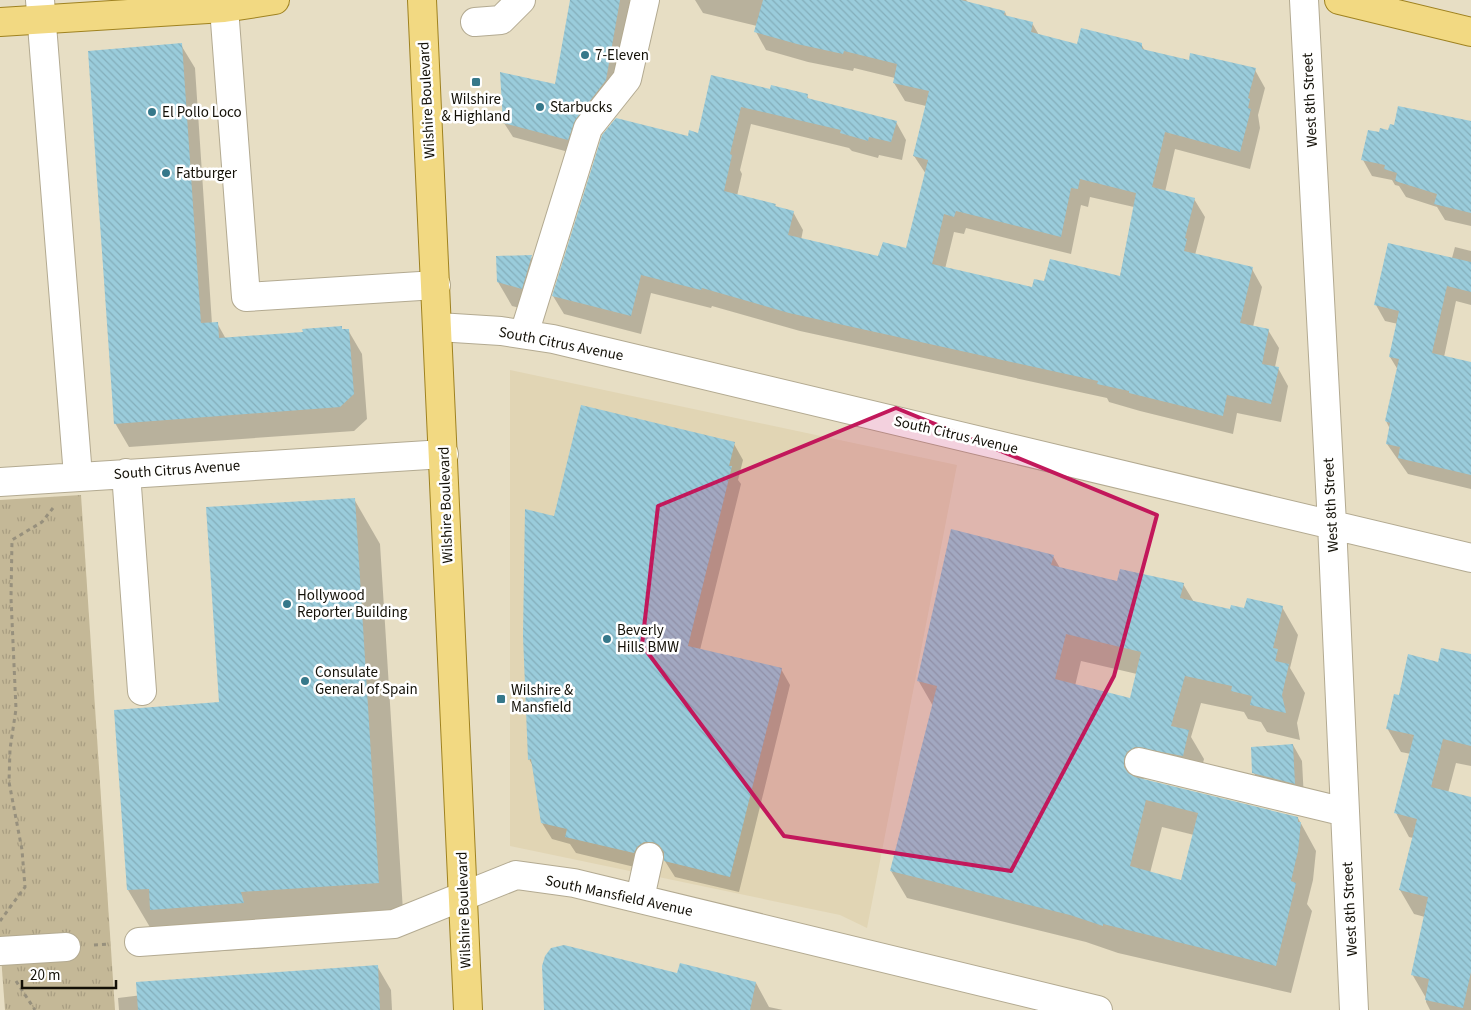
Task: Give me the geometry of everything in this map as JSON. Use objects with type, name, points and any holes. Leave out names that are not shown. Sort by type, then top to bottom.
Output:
[{"type":"main road","points":[[0,22],[41,9],[224,8],[275,0]]},
{"type":"main road","name":"Wilshire Boulevard","points":[[422,0],[468,1010]]},
{"type":"main road","points":[[1339,0],[1471,32]]},
{"type":"street","points":[[475,22],[501,20],[521,0]]},
{"type":"street","points":[[524,334],[588,128],[627,79],[645,0]]},
{"type":"street","name":"West 8th Street","points":[[1304,0],[1332,524],[1354,1010]]},
{"type":"street","points":[[224,8],[246,297],[436,285]]},
{"type":"street","points":[[41,9],[78,476]]},
{"type":"street","name":"South Citrus Avenue","points":[[438,327],[524,334],[554,339],[1471,558]]},
{"type":"street","name":"South Citrus Avenue","points":[[0,482],[444,454]]},
{"type":"street","points":[[126,473],[142,692]]},
{"type":"street","points":[[1139,762],[1346,812]]},
{"type":"street","points":[[640,898],[649,857]]},
{"type":"street","name":"South Mansfield Avenue","points":[[139,942],[394,924],[516,875],[574,883],[640,898],[1049,1004],[1098,1010]]},
{"type":"street","points":[[6,963],[66,947]]},
{"type":"path","points":[[0,922],[25,887],[22,850],[9,782],[10,749],[16,709],[10,598],[12,540],[42,522],[78,476]]},
{"type":"path","points":[[66,947],[139,942]]},
{"type":"path","points":[[6,963],[35,1010]]},
{"type":"highlighted area","points":[[896,408],[1157,515],[1114,676],[1011,871],[784,836],[642,645],[658,506]]},
{"type":"shaded area","name":"Beverly Hills BMW","points":[[510,370],[957,465],[867,928],[840,915],[510,846]]},
{"type":"green space","points":[[81,495],[115,1010],[5,1010],[0,943],[0,500]]},
{"type":"building","points":[[570,0],[620,0],[606,80],[576,119],[568,140],[503,123],[500,72],[555,84]]},
{"type":"building","points":[[763,0],[961,0],[1005,11],[1004,15],[1033,22],[1031,32],[1077,44],[1081,28],[1142,43],[1142,49],[1189,60],[1190,53],[1256,68],[1248,98],[1250,99],[1248,108],[1251,109],[1240,152],[1165,132],[1152,187],[1195,198],[1185,238],[1187,239],[1184,251],[1253,267],[1240,323],[1269,329],[1262,364],[1279,367],[1271,404],[1227,395],[1223,416],[1129,393],[1129,391],[1097,384],[1098,381],[789,313],[702,288],[701,290],[641,275],[631,316],[552,296],[602,135],[616,118],[688,136],[689,130],[698,133],[711,75],[770,89],[771,85],[808,94],[807,98],[897,121],[891,142],[869,137],[868,141],[840,133],[841,130],[741,107],[724,191],[776,204],[775,206],[794,211],[788,235],[878,256],[883,242],[906,248],[928,160],[913,156],[929,91],[893,83],[897,64],[844,51],[843,54],[797,44],[754,32]],"holes":[[[1080,179],[1136,193],[1120,276],[1050,259],[1044,281],[1034,279],[1032,287],[932,264],[944,214],[954,217],[956,211],[1061,237],[1071,188],[1078,189]]]},
{"type":"building","points":[[182,43],[201,323],[218,322],[219,338],[303,332],[302,329],[342,326],[342,329],[349,329],[354,394],[340,407],[114,424],[88,51]]},
{"type":"building","points":[[1398,106],[1471,121],[1471,213],[1434,204],[1437,194],[1395,181],[1397,173],[1384,169],[1385,165],[1361,160],[1368,130],[1379,132],[1380,128],[1388,130],[1390,124],[1394,125]]},
{"type":"building","points":[[1388,243],[1471,262],[1471,292],[1447,286],[1432,353],[1471,362],[1471,475],[1398,458],[1400,447],[1386,444],[1390,423],[1385,421],[1399,359],[1389,357],[1399,311],[1374,305]]},
{"type":"building","points":[[532,255],[522,289],[497,282],[496,256]]},
{"type":"building","name":"Beverly Hills BMW","points":[[581,405],[735,442],[729,466],[732,466],[688,646],[782,668],[730,877],[664,861],[664,852],[659,845],[653,842],[644,842],[637,847],[634,853],[565,837],[567,829],[541,823],[531,759],[528,760],[523,636],[525,509],[554,516]]},
{"type":"building","name":"Hollywood Reporter Building","points":[[355,498],[379,883],[241,892],[244,903],[150,910],[149,889],[127,890],[114,710],[219,702],[206,507]]},
{"type":"building","points":[[951,529],[1054,555],[1051,565],[1117,581],[1120,569],[1184,583],[1180,598],[1230,609],[1231,605],[1244,608],[1247,598],[1283,606],[1273,648],[1278,649],[1275,661],[1289,664],[1282,695],[1286,713],[1250,705],[1252,696],[1231,691],[1232,686],[1185,676],[1171,726],[1189,730],[1183,756],[1135,747],[1127,752],[1124,759],[1124,767],[1128,773],[1135,777],[1298,817],[1298,822],[1301,822],[1298,851],[1291,881],[1296,883],[1276,966],[1103,924],[1103,926],[1070,915],[890,871],[937,686],[917,681]],"holes":[[[1066,634],[1141,652],[1130,698],[1055,679]],[[1146,800],[1198,813],[1181,880],[1130,866]]]},
{"type":"building","points":[[1441,648],[1471,654],[1471,746],[1443,739],[1431,787],[1471,797],[1471,972],[1463,1008],[1425,1000],[1429,979],[1411,975],[1428,897],[1399,890],[1417,819],[1394,813],[1414,735],[1386,729],[1394,694],[1399,695],[1408,654],[1438,662]]},
{"type":"building","points":[[1293,744],[1295,784],[1252,773],[1251,747]]},
{"type":"building","points":[[564,945],[677,973],[680,963],[756,982],[750,1010],[544,1010],[542,966],[545,956],[551,948]]},
{"type":"building","points":[[378,965],[380,1010],[138,1010],[136,982]]},
{"type":"place","name":"7-Eleven","points":[[585,55]]},
{"type":"place","name":"Wilshire & Highland","points":[[476,82]]},
{"type":"place","name":"Starbucks","points":[[540,107]]},
{"type":"place","name":"El Pollo Loco","points":[[152,112]]},
{"type":"place","name":"Fatburger","points":[[166,173]]},
{"type":"place","name":"Hollywood Reporter Building","points":[[287,604]]},
{"type":"place","name":"Beverly Hills BMW","points":[[607,639]]},
{"type":"place","name":"Consulate General of Spain","points":[[305,681]]},
{"type":"place","name":"Wilshire & Mansfield","points":[[501,699]]}]
